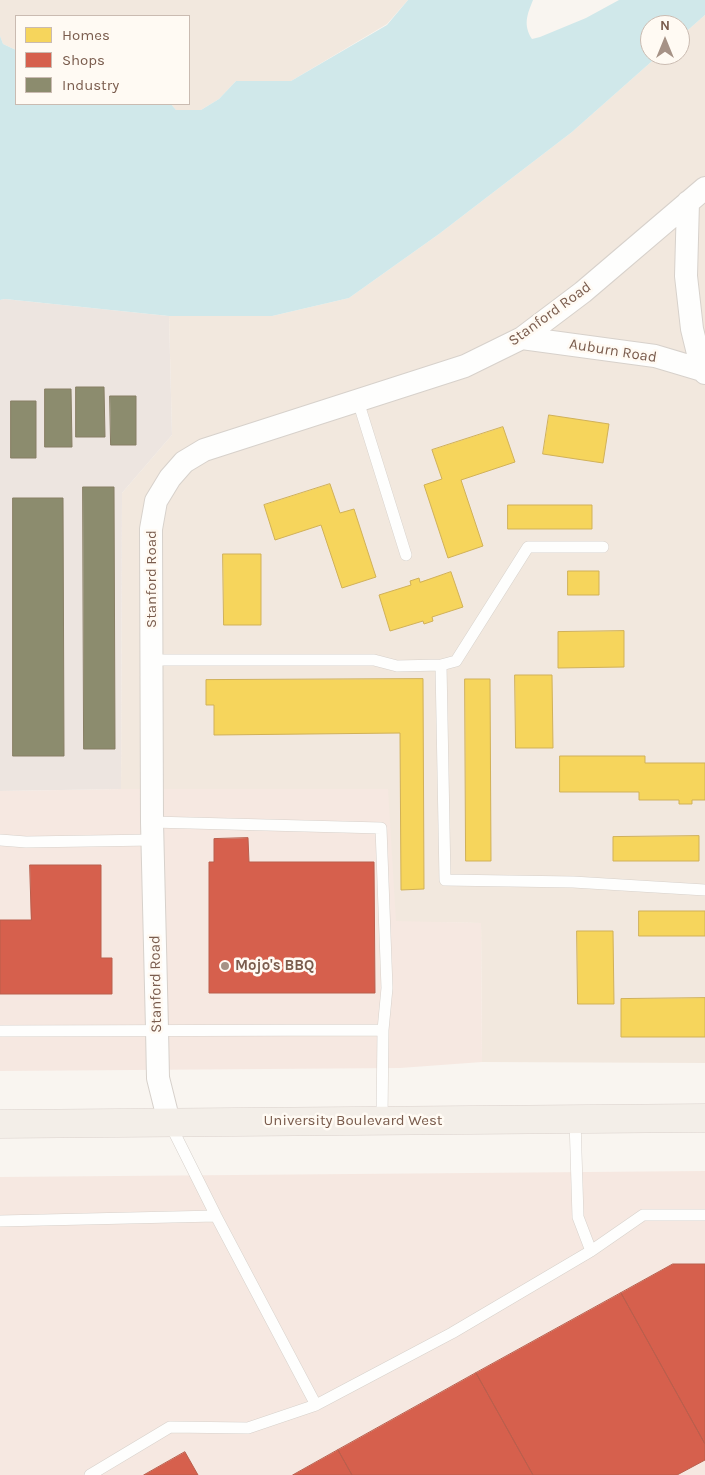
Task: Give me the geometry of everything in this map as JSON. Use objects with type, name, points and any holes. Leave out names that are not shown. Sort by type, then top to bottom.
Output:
[{"type":"main road","name":"University Boulevard West","points":[[0,1124],[705,1118]]},
{"type":"street","name":"Stanford Road","points":[[169,1122],[158,1078],[152,831],[151,529],[156,500],[170,478],[184,462],[204,450],[465,366],[522,338],[584,292],[697,195]]},
{"type":"street","name":"Auburn Road","points":[[697,195],[686,276],[692,329],[703,372]]},
{"type":"street","name":"Auburn Road","points":[[522,338],[654,356],[703,372]]},
{"type":"lane","points":[[358,401],[406,556]]},
{"type":"lane","points":[[151,660],[374,660],[397,666],[441,665],[456,661],[528,548],[603,547]]},
{"type":"lane","points":[[441,665],[445,880],[574,882],[705,890]]},
{"type":"lane","points":[[0,840],[26,842],[152,831],[381,828],[387,988],[383,1030],[382,1121]]},
{"type":"lane","points":[[0,1031],[157,1029],[237,1031],[383,1030]]},
{"type":"lane","points":[[575,1120],[578,1217],[591,1251]]},
{"type":"lane","points":[[169,1122],[216,1216],[316,1405]]},
{"type":"lane","points":[[90,1475],[170,1427],[248,1428],[316,1405],[452,1334],[591,1251],[643,1215],[705,1215]]},
{"type":"lane","points":[[0,1222],[216,1216]]},
{"type":"shaded area","points":[[0,0],[408,0],[387,24],[291,81],[236,81],[219,99],[201,110],[176,110],[172,105],[190,105],[190,15],[15,15],[15,50],[3,44],[0,36]]},
{"type":"shaded area","points":[[705,15],[705,1063],[482,1062],[481,923],[396,922],[121,789],[122,493],[172,435],[169,316],[272,316],[349,298],[439,234],[572,132],[648,65],[690,65],[690,28]]},
{"type":"shaded area","points":[[0,300],[169,316],[172,435],[122,493],[121,789],[0,791]]},
{"type":"shaded area","points":[[388,789],[396,921],[481,923],[482,1062],[400,1068],[0,1071],[0,791]]},
{"type":"shaded area","points":[[705,1171],[705,1475],[0,1475],[0,1177]]},
{"type":"water","points":[[408,0],[533,0],[527,20],[529,34],[532,39],[586,18],[619,0],[705,0],[705,15],[690,28],[690,15],[640,15],[640,65],[648,65],[572,132],[439,234],[349,298],[272,316],[169,316],[0,300],[0,36],[3,44],[15,50],[15,105],[172,105],[176,110],[201,110],[219,99],[236,81],[291,81],[387,25]]},
{"type":"building: Homes","points":[[549,415],[609,424],[603,463],[543,454]]},
{"type":"building: Homes","points":[[503,427],[515,462],[461,480],[483,546],[448,558],[424,485],[442,479],[432,450]]},
{"type":"building: Homes","points":[[330,484],[340,513],[354,509],[376,577],[342,588],[321,525],[275,540],[264,505]]},
{"type":"building: Homes","points":[[508,505],[592,505],[592,529],[508,529]]},
{"type":"building: Homes","points":[[223,554],[261,554],[261,625],[224,625]]},
{"type":"building: Homes","points":[[568,571],[599,571],[599,595],[568,595]]},
{"type":"building: Homes","points":[[451,572],[463,607],[432,617],[433,621],[424,624],[423,621],[390,631],[379,595],[411,585],[410,581],[419,578],[420,582]]},
{"type":"building: Homes","points":[[624,631],[624,667],[558,668],[558,632]]},
{"type":"building: Homes","points":[[515,675],[552,675],[553,748],[516,748]]},
{"type":"building: Homes","points":[[423,679],[424,889],[401,890],[400,733],[214,735],[214,705],[206,705],[206,680]]},
{"type":"building: Homes","points":[[465,679],[490,679],[491,861],[466,861]]},
{"type":"building: Homes","points":[[560,756],[645,756],[645,763],[705,763],[705,800],[692,800],[692,804],[679,804],[679,800],[639,800],[639,792],[560,792]]},
{"type":"building: Homes","points":[[699,836],[699,861],[613,861],[613,837]]},
{"type":"building: Homes","points":[[639,911],[705,911],[705,936],[639,936]]},
{"type":"building: Homes","points":[[577,931],[613,931],[614,1004],[578,1004]]},
{"type":"building: Homes","points":[[705,998],[705,1037],[621,1037],[621,999]]},
{"type":"building: Shops","points":[[248,838],[249,862],[374,862],[375,993],[209,993],[209,862],[214,862],[214,839]]},
{"type":"building: Shops","points":[[30,865],[101,865],[101,958],[112,958],[112,994],[0,994],[0,920],[31,920]]},
{"type":"building: Shops","points":[[673,1264],[705,1264],[705,1444],[621,1293]]},
{"type":"building: Shops","points":[[621,1293],[705,1444],[705,1460],[677,1475],[533,1475],[476,1373]]},
{"type":"building: Shops","points":[[476,1373],[533,1475],[352,1475],[338,1450]]},
{"type":"building: Shops","points":[[338,1450],[352,1475],[293,1475]]},
{"type":"building: Shops","points":[[185,1452],[198,1475],[144,1475]]},
{"type":"building: Industry","points":[[76,387],[104,387],[105,437],[76,437]]},
{"type":"building: Industry","points":[[45,389],[71,389],[72,447],[45,447]]},
{"type":"building: Industry","points":[[110,396],[136,396],[136,445],[111,445]]},
{"type":"building: Industry","points":[[11,401],[36,401],[36,458],[11,458]]},
{"type":"building: Industry","points":[[83,487],[114,487],[115,749],[84,749]]},
{"type":"building: Industry","points":[[13,498],[63,498],[64,756],[13,756]]},
{"type":"place","name":"Mojo's BBQ","points":[[225,966]]}]
